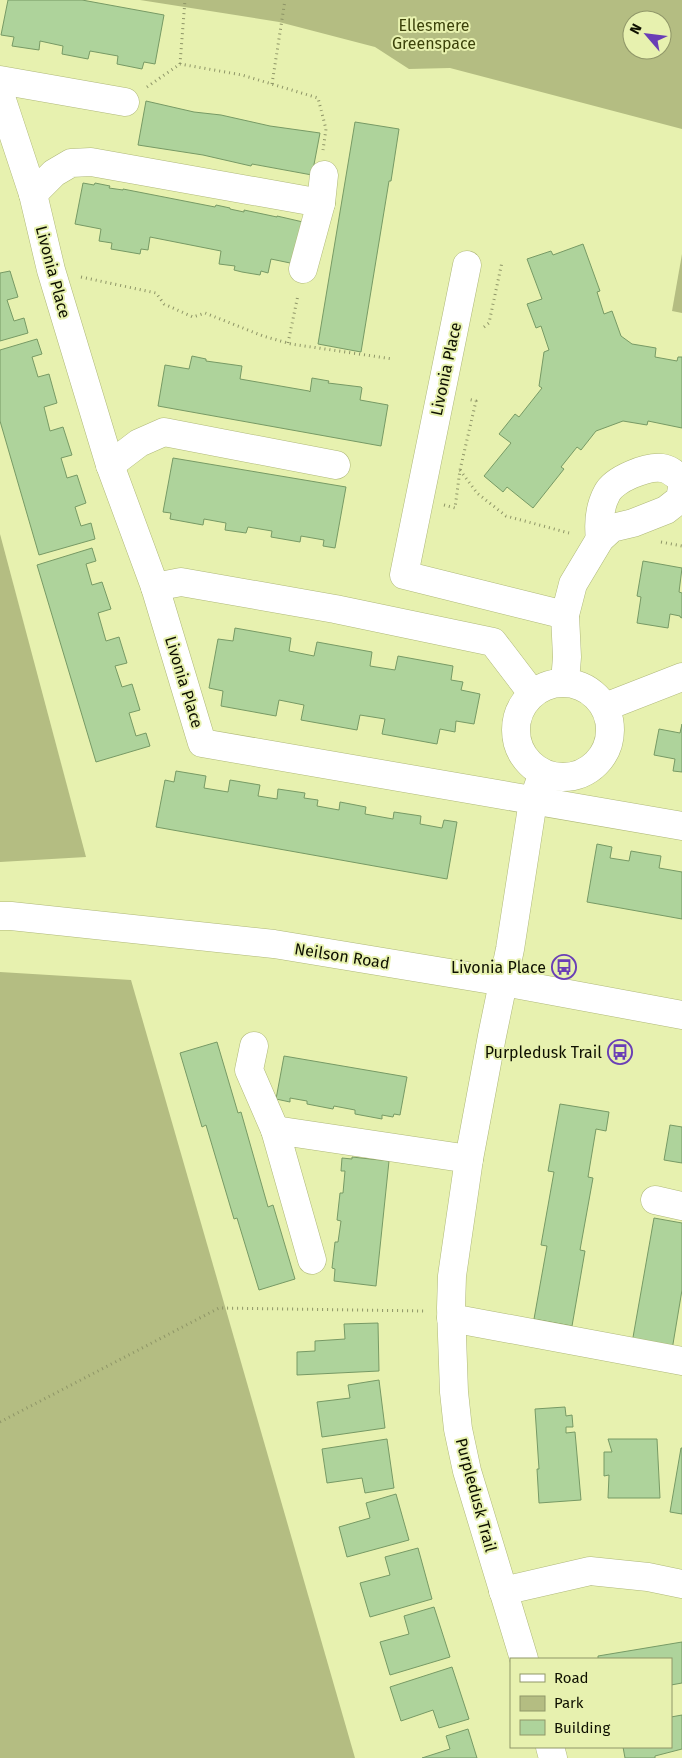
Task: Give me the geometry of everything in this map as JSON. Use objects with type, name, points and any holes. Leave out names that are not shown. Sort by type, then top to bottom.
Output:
[{"type":"street","points":[[0,80],[126,102]]},
{"type":"street","name":"Livonia Place","points":[[0,94],[33,194],[50,270],[110,465],[155,587],[202,742],[682,826]]},
{"type":"street","points":[[33,194],[54,172],[71,163],[90,162],[321,203]]},
{"type":"street","points":[[303,269],[321,203],[324,175]]},
{"type":"street","name":"Livonia Place","points":[[467,265],[404,575],[565,615]]},
{"type":"street","points":[[110,465],[139,443],[164,432],[336,464]]},
{"type":"street","points":[[600,539],[600,511],[608,492],[622,478],[654,468],[664,468],[682,480]]},
{"type":"street","points":[[565,682],[567,657],[565,615],[573,584],[600,539],[612,528],[633,523],[666,510],[680,499],[682,488]]},
{"type":"street","points":[[155,587],[181,582],[336,609],[494,642],[532,693]]},
{"type":"street","points":[[605,707],[682,677]]},
{"type":"street","points":[[565,682],[581,686],[595,694],[605,707],[610,721],[610,736],[606,750],[597,762],[586,771],[572,777],[557,777],[543,773],[530,764],[520,752],[516,736],[516,720],[522,706],[532,693],[547,685],[565,682]]},
{"type":"street","points":[[504,982],[533,801],[543,773]]},
{"type":"street","name":"Neilson Road","points":[[0,916],[274,944],[504,982],[682,1015]]},
{"type":"street","name":"Purpledusk Trail","points":[[504,982],[469,1159],[452,1276],[451,1313],[454,1392],[458,1429],[467,1471],[524,1658]]},
{"type":"street","points":[[254,1046],[249,1070],[275,1130],[312,1260]]},
{"type":"street","points":[[275,1130],[469,1159]]},
{"type":"street","points":[[655,1200],[682,1206]]},
{"type":"street","points":[[451,1313],[682,1361]]},
{"type":"street","points":[[503,1591],[590,1570],[648,1577],[682,1584]]},
{"type":"path","points":[[180,64],[185,0]]},
{"type":"path","points":[[272,84],[285,0]]},
{"type":"path","points":[[126,102],[180,64],[242,75],[318,98],[326,129],[321,160],[324,175]]},
{"type":"path","points":[[288,344],[303,269]]},
{"type":"path","points":[[50,270],[156,293],[164,304],[193,317],[205,313],[288,344],[393,359]]},
{"type":"path","points":[[460,470],[477,493],[506,516],[569,533]]},
{"type":"path","points":[[0,1422],[219,1308],[451,1313]]},
{"type":"green space","name":"Ellesmere Greenspace","points":[[140,0],[682,0],[682,129],[450,68],[409,69],[375,47],[279,22]]},
{"type":"green space","points":[[682,254],[682,313],[672,311]]},
{"type":"green space","points":[[0,534],[86,857],[0,862]]},
{"type":"green space","points":[[0,972],[131,980],[355,1758],[0,1758]]},
{"type":"building","points":[[8,0],[82,0],[164,15],[155,64],[144,62],[142,69],[117,64],[118,56],[90,51],[88,59],[62,54],[63,46],[40,41],[39,50],[12,46],[14,37],[1,35]]},
{"type":"building","points":[[146,101],[270,126],[320,133],[312,175],[138,145]]},
{"type":"building","points":[[355,122],[399,129],[361,352],[318,344]]},
{"type":"building","points":[[83,183],[94,185],[95,183],[110,186],[109,188],[215,207],[216,205],[244,212],[244,210],[303,222],[295,264],[271,259],[268,273],[261,271],[260,275],[242,272],[234,270],[235,266],[219,264],[221,251],[150,237],[148,250],[141,249],[140,254],[111,249],[112,243],[99,241],[101,229],[75,224]]},
{"type":"building","points":[[583,244],[600,291],[597,292],[604,314],[612,311],[621,336],[632,344],[656,348],[655,357],[677,361],[678,357],[682,357],[682,428],[648,421],[647,425],[623,421],[596,431],[581,450],[577,447],[561,467],[564,469],[533,508],[507,487],[503,492],[484,476],[511,443],[499,434],[515,414],[519,417],[542,388],[539,386],[544,352],[549,350],[541,326],[536,328],[527,304],[542,299],[527,259],[551,251],[553,255]]},
{"type":"building","points":[[10,271],[18,297],[7,300],[14,321],[24,318],[28,333],[0,341],[0,273]]},
{"type":"building","points":[[37,339],[42,354],[32,357],[38,377],[49,374],[57,403],[44,407],[50,431],[63,427],[72,455],[61,458],[67,478],[77,475],[86,503],[75,507],[81,526],[91,523],[95,539],[39,555],[0,421],[0,350]]},
{"type":"building","points":[[192,356],[206,359],[206,361],[242,366],[240,379],[310,392],[312,378],[329,381],[328,383],[361,387],[360,400],[388,405],[381,446],[158,406],[165,365],[189,369]]},
{"type":"building","points":[[173,458],[346,487],[335,548],[323,546],[324,540],[301,536],[300,542],[271,537],[272,531],[248,527],[246,533],[225,530],[226,523],[204,519],[203,525],[170,519],[171,513],[163,512]]},
{"type":"building","points":[[92,548],[96,561],[86,564],[92,585],[102,582],[111,609],[98,613],[106,641],[119,637],[127,663],[115,666],[122,687],[132,684],[140,710],[129,713],[136,736],[146,733],[150,746],[96,762],[37,565]]},
{"type":"building","points":[[643,561],[682,568],[679,592],[682,593],[682,618],[670,614],[668,628],[637,623],[641,597],[637,596]]},
{"type":"building","points":[[235,628],[291,638],[289,651],[314,656],[317,642],[372,652],[370,666],[395,670],[398,656],[453,666],[451,680],[463,682],[461,690],[480,694],[474,724],[456,721],[455,732],[440,729],[437,744],[382,734],[385,719],[360,715],[357,730],[301,720],[304,705],[279,700],[276,716],[221,706],[223,691],[209,688],[218,639],[233,641]]},
{"type":"building","points":[[682,724],[682,772],[673,771],[675,759],[654,755],[659,729],[680,733]]},
{"type":"building","points":[[176,771],[206,776],[204,788],[228,792],[230,780],[260,785],[258,796],[277,799],[278,789],[305,793],[304,798],[318,800],[317,806],[339,810],[340,802],[366,807],[365,814],[393,819],[394,812],[421,816],[420,824],[442,828],[444,820],[457,822],[447,879],[156,827],[165,780],[174,782]]},
{"type":"building","points":[[597,844],[612,847],[610,858],[629,861],[631,851],[661,856],[659,868],[682,872],[682,919],[587,902]]},
{"type":"building","points":[[217,1042],[238,1113],[241,1112],[268,1207],[273,1205],[295,1279],[259,1290],[237,1218],[234,1219],[206,1125],[202,1127],[180,1053]]},
{"type":"building","points":[[284,1056],[407,1077],[400,1115],[394,1114],[393,1117],[382,1115],[382,1119],[355,1114],[355,1110],[334,1106],[333,1109],[307,1104],[307,1101],[290,1098],[290,1102],[276,1099]]},
{"type":"building","points":[[560,1104],[609,1112],[606,1131],[596,1129],[588,1177],[593,1178],[580,1250],[585,1251],[572,1326],[534,1319],[547,1246],[541,1245],[554,1172],[548,1171]]},
{"type":"building","points":[[670,1125],[682,1127],[682,1163],[664,1160]]},
{"type":"building","points":[[352,1157],[389,1161],[376,1286],[334,1281],[335,1269],[332,1268],[335,1242],[338,1242],[341,1221],[337,1220],[340,1193],[343,1193],[345,1171],[341,1171],[342,1158],[352,1159]]},
{"type":"building","points":[[654,1218],[682,1223],[682,1290],[672,1350],[632,1343]]},
{"type":"building","points":[[378,1323],[379,1371],[297,1375],[297,1352],[315,1351],[315,1341],[345,1339],[344,1324]]},
{"type":"building","points":[[379,1380],[385,1428],[322,1437],[317,1402],[350,1398],[348,1385]]},
{"type":"building","points":[[565,1407],[566,1416],[572,1415],[573,1427],[566,1427],[566,1433],[575,1432],[581,1500],[539,1503],[535,1409]]},
{"type":"building","points":[[387,1439],[394,1488],[365,1493],[362,1478],[327,1483],[322,1449]]},
{"type":"building","points":[[608,1439],[657,1439],[660,1498],[608,1498],[609,1475],[604,1476],[604,1452],[612,1452]]},
{"type":"building","points":[[682,1448],[682,1514],[670,1512]]},
{"type":"building","points":[[396,1494],[409,1540],[347,1557],[339,1527],[370,1518],[366,1503]]},
{"type":"building","points":[[418,1548],[432,1599],[370,1617],[360,1583],[390,1575],[385,1557]]},
{"type":"building","points":[[434,1607],[450,1657],[390,1675],[380,1642],[409,1634],[404,1616]]},
{"type":"building","points":[[682,1642],[682,1683],[672,1685],[672,1658],[598,1658],[598,1656]]},
{"type":"building","points":[[452,1667],[469,1719],[439,1728],[433,1710],[401,1721],[390,1687]]},
{"type":"building","points":[[682,1715],[682,1749],[655,1756],[655,1758],[625,1758],[623,1748],[672,1748],[672,1717]]},
{"type":"building","points":[[468,1729],[477,1758],[422,1758],[450,1749],[446,1736]]},
{"type":"place","name":"Livonia Place","points":[[564,967]]},
{"type":"place","name":"Purpledusk Trail","points":[[620,1052]]}]
